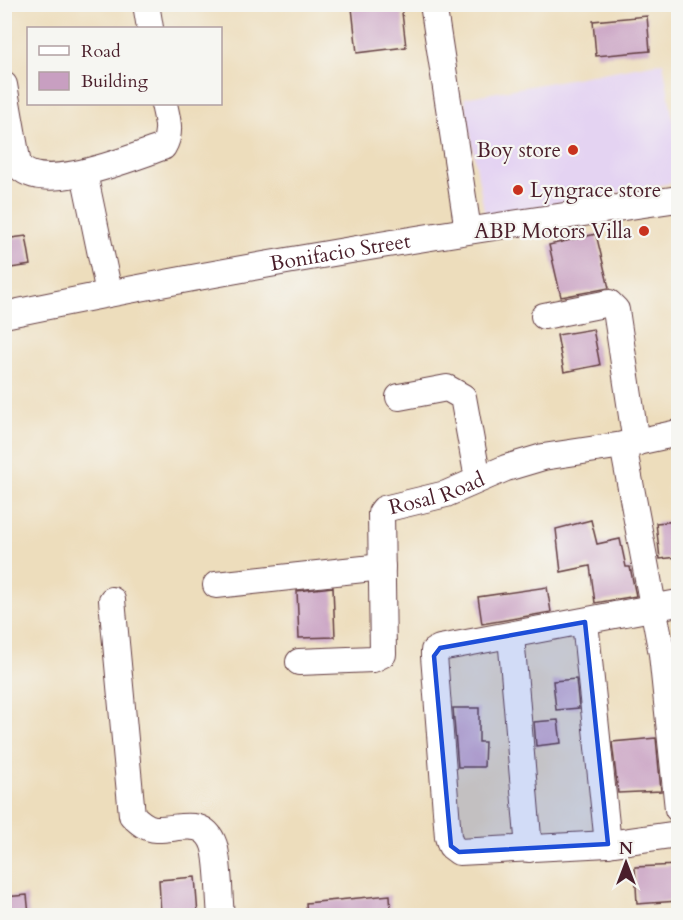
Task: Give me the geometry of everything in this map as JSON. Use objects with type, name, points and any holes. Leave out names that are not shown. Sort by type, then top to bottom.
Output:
[{"type":"street","points":[[146,4],[150,27]]},
{"type":"street","points":[[433,4],[468,230]]},
{"type":"street","points":[[4,85],[18,165],[24,172],[35,177],[84,173],[163,147],[168,138],[169,129],[164,105]]},
{"type":"street","points":[[84,173],[109,293]]},
{"type":"street","name":"Bonifacio Street","points":[[4,315],[109,293],[468,230],[678,198]]},
{"type":"street","points":[[544,316],[609,303],[616,310],[630,444],[653,608],[672,686],[678,809]]},
{"type":"street","points":[[399,397],[447,388],[463,397],[478,479]]},
{"type":"street","name":"Rosal Road","points":[[299,662],[373,659],[383,654],[381,513],[384,509],[446,494],[478,479],[543,457],[630,444],[678,433]]},
{"type":"street","points":[[216,585],[382,567]]},
{"type":"street","points":[[112,600],[132,815],[141,824],[155,829],[189,825],[204,830],[214,844],[221,915]]},
{"type":"street","points":[[678,603],[434,651],[448,837],[451,846],[459,852],[529,849],[608,844],[678,834]]},
{"type":"street","points":[[585,622],[608,844]]},
{"type":"street","points":[[511,636],[529,849]]},
{"type":"highlighted area","points":[[585,622],[608,844],[459,852],[451,846],[434,656],[440,648]]},
{"type":"shaded area","points":[[663,62],[678,149],[678,182],[485,216],[464,98]]},
{"type":"building","points":[[401,4],[406,47],[357,53],[352,8]]},
{"type":"building","points":[[647,16],[650,51],[596,56],[593,21]]},
{"type":"building","points":[[596,234],[609,288],[561,297],[549,245]]},
{"type":"building","points":[[26,236],[31,265],[4,269],[4,239]]},
{"type":"building","points":[[593,329],[600,365],[564,372],[557,335]]},
{"type":"building","points":[[591,520],[597,544],[620,539],[626,567],[630,567],[636,596],[595,603],[590,566],[561,572],[556,529]]},
{"type":"building","points":[[678,521],[678,557],[660,559],[656,523]]},
{"type":"building","points":[[333,587],[335,637],[299,638],[297,591]]},
{"type":"building","points":[[547,587],[551,612],[482,624],[478,597]]},
{"type":"building","points":[[576,679],[579,708],[556,710],[553,681]]},
{"type":"building","points":[[453,708],[479,708],[479,742],[485,742],[484,767],[458,767]]},
{"type":"building","points":[[558,720],[561,743],[536,746],[534,722]]},
{"type":"building","points":[[656,738],[661,791],[618,793],[612,742]]},
{"type":"building","points":[[678,865],[678,901],[637,904],[635,867]]},
{"type":"building","points":[[195,877],[198,915],[161,915],[159,880]]},
{"type":"building","points":[[27,895],[29,915],[4,915],[4,897]]},
{"type":"building","points":[[390,895],[391,915],[307,915],[306,903]]},
{"type":"place","name":"Boy store","points":[[573,150]]},
{"type":"place","name":"Lyngrace store","points":[[518,190]]},
{"type":"place","name":"ABP Motors Villa","points":[[644,231]]}]
